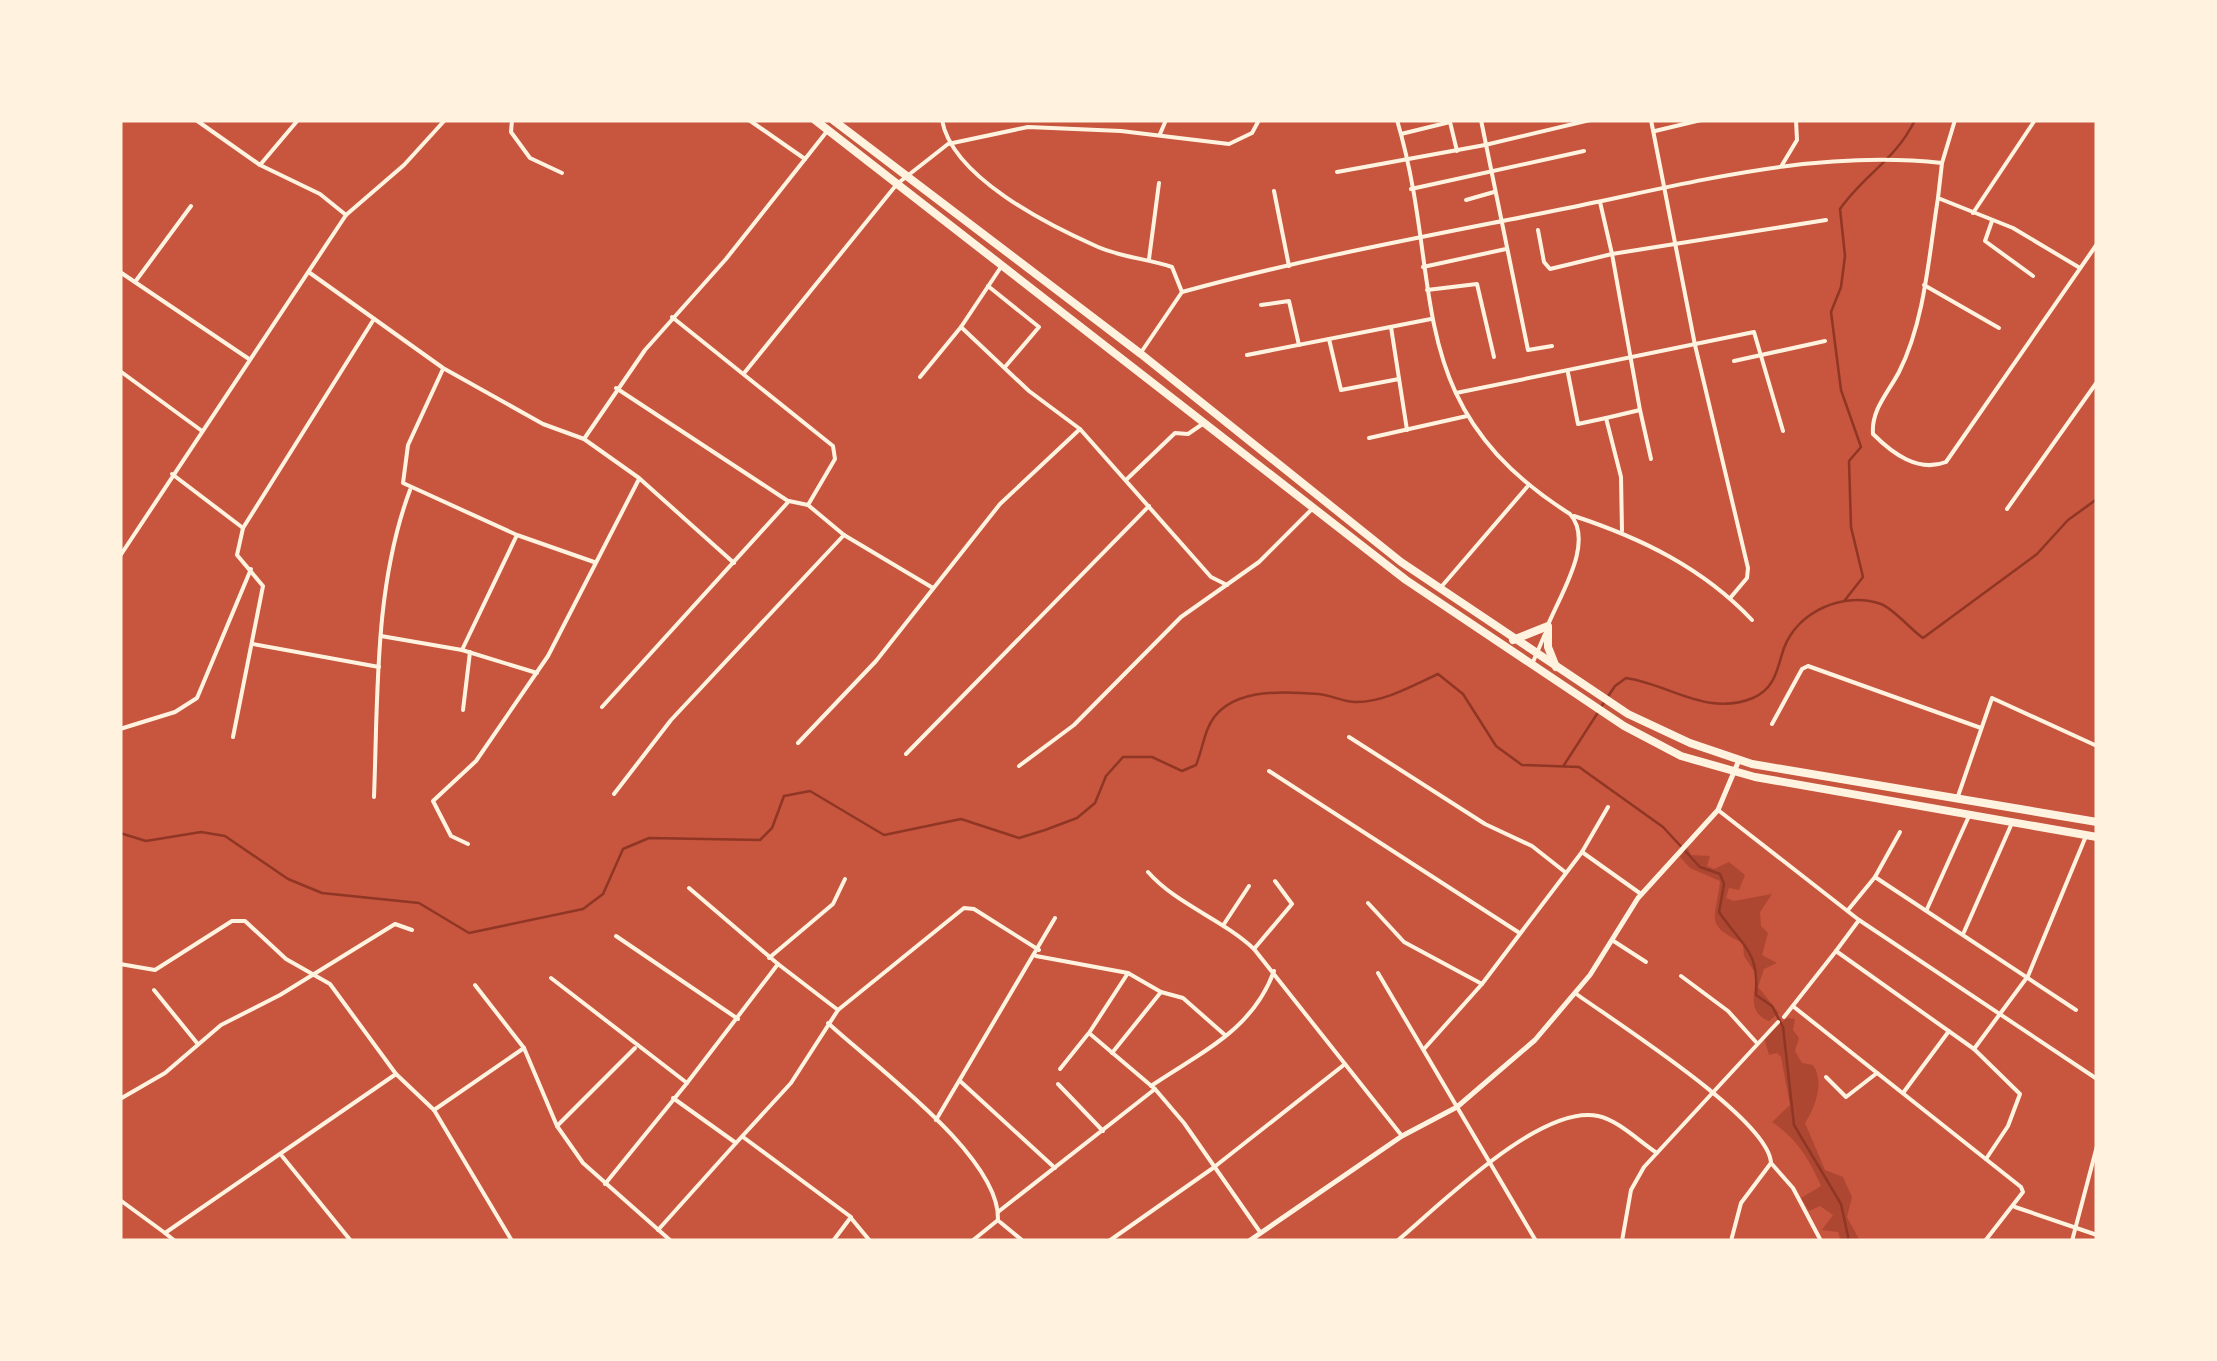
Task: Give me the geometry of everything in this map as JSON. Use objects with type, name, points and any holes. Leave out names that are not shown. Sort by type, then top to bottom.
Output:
[{"type":"highway","points":[[815,120],[1406,580],[1592,706],[1681,756],[1736,772],[1957,798],[2097,822]]},
{"type":"highway","points":[[833,120],[1141,354],[1439,589],[1614,706],[1665,732],[1796,778],[1970,816],[2097,838]]},
{"type":"highway","points":[[1512,640],[1548,626],[1548,647],[1557,669]]},
{"type":"street","points":[[196,120],[260,166],[304,185],[346,215]]},
{"type":"street","points":[[260,166],[298,120]]},
{"type":"street","points":[[120,556],[346,215],[404,165],[445,120]]},
{"type":"street","points":[[512,120],[511,132],[530,158],[562,174]]},
{"type":"street","points":[[749,120],[805,159]]},
{"type":"street","points":[[942,120],[948,144],[998,191],[1098,247],[1172,267],[1182,292]]},
{"type":"street","points":[[1160,136],[1166,120]]},
{"type":"street","points":[[745,372],[898,184],[948,144],[1028,127],[1229,144],[1252,133],[1259,120]]},
{"type":"street","points":[[1397,120],[1407,160],[1431,319],[1466,416],[1500,462],[1528,486],[1570,514],[1650,544],[1730,598],[1752,620]]},
{"type":"street","points":[[1481,120],[1528,350],[1552,346]]},
{"type":"street","points":[[1338,172],[1486,146],[1590,120]]},
{"type":"street","points":[[1651,120],[1695,345],[1748,568],[1746,578],[1730,598]]},
{"type":"street","points":[[1654,132],[1701,120]]},
{"type":"street","points":[[1782,165],[1798,140],[1796,120]]},
{"type":"street","points":[[1954,120],[1942,163],[1924,285],[1901,368],[1872,418],[1873,434],[1888,448],[1934,467],[1946,462],[2097,244]]},
{"type":"street","points":[[1972,213],[2035,120]]},
{"type":"street","points":[[1401,134],[1450,121],[1457,151]]},
{"type":"street","points":[[584,438],[616,388],[672,317],[726,258],[828,130]]},
{"type":"street","points":[[1411,189],[1584,151]]},
{"type":"street","points":[[1141,354],[1182,292],[1289,266],[1782,165],[1875,157],[1942,163]]},
{"type":"street","points":[[1149,259],[1159,184]]},
{"type":"street","points":[[1274,191],[1289,266]]},
{"type":"street","points":[[1466,200],[1494,192]]},
{"type":"street","points":[[1938,198],[2012,228],[2080,268]]},
{"type":"street","points":[[1600,202],[1651,458]]},
{"type":"street","points":[[136,282],[191,206]]},
{"type":"street","points":[[1538,230],[1544,262],[1550,269],[1612,254],[1826,220]]},
{"type":"street","points":[[1992,221],[1985,241],[2033,276]]},
{"type":"street","points":[[1423,267],[1506,249]]},
{"type":"street","points":[[920,377],[962,327],[1003,264]]},
{"type":"street","points":[[120,272],[250,359]]},
{"type":"street","points":[[310,272],[443,368],[542,424],[584,438],[640,478],[734,563]]},
{"type":"street","points":[[1427,290],[1477,284],[1494,357]]},
{"type":"street","points":[[1924,285],[1999,328]]},
{"type":"street","points":[[988,286],[1039,327],[1005,368]]},
{"type":"street","points":[[1261,305],[1290,301],[1299,345]]},
{"type":"street","points":[[672,317],[833,446],[835,458],[808,505]]},
{"type":"street","points":[[233,737],[263,586],[237,555],[242,528],[374,319]]},
{"type":"street","points":[[1247,355],[1431,319]]},
{"type":"street","points":[[962,327],[1080,429],[1211,577],[1227,585]]},
{"type":"street","points":[[1391,327],[1407,430]]},
{"type":"street","points":[[1456,393],[1754,332],[1783,431]]},
{"type":"street","points":[[1330,339],[1341,390],[1399,380]]},
{"type":"street","points":[[1734,361],[1825,341]]},
{"type":"street","points":[[443,368],[408,444],[402,476],[410,490],[594,562]]},
{"type":"street","points":[[120,381],[122,372],[202,431]]},
{"type":"street","points":[[1568,373],[1578,424],[1640,410]]},
{"type":"street","points":[[2007,509],[2097,382]]},
{"type":"street","points":[[616,388],[789,501],[808,505],[844,535],[933,588]]},
{"type":"street","points":[[1369,438],[1466,416]]},
{"type":"street","points":[[1606,418],[1621,477],[1622,532]]},
{"type":"street","points":[[1127,479],[1175,433],[1188,434],[1206,422]]},
{"type":"street","points":[[798,743],[876,661],[1000,504],[1080,429]]},
{"type":"street","points":[[172,474],[242,528]]},
{"type":"street","points":[[468,844],[451,836],[434,801],[476,761],[537,673],[640,478]]},
{"type":"street","points":[[1439,589],[1528,486]]},
{"type":"street","points":[[374,798],[380,636],[398,523],[410,490]]},
{"type":"street","points":[[602,707],[789,501]]},
{"type":"street","points":[[906,754],[1149,506]]},
{"type":"street","points":[[1019,766],[1074,724],[1180,617],[1259,562],[1314,507]]},
{"type":"street","points":[[1531,666],[1579,546],[1578,526],[1570,514]]},
{"type":"street","points":[[462,650],[517,535]]},
{"type":"street","points":[[614,794],[670,720],[844,535]]},
{"type":"street","points":[[120,729],[175,712],[197,698],[251,569]]},
{"type":"street","points":[[380,636],[462,650],[537,673]]},
{"type":"street","points":[[253,644],[379,667]]},
{"type":"street","points":[[463,710],[470,652]]},
{"type":"street","points":[[1772,724],[1802,669],[1808,666],[1981,728]]},
{"type":"street","points":[[1957,798],[1992,698],[2097,746]]},
{"type":"street","points":[[1349,737],[1485,824],[1532,846],[1565,872]]},
{"type":"street","points":[[1249,1241],[1402,1136],[1457,1107],[1534,1040],[1575,993],[1641,894],[1718,810],[1739,760]]},
{"type":"street","points":[[1270,771],[1518,932]]},
{"type":"street","points":[[1424,1048],[1482,984],[1582,852],[1608,807]]},
{"type":"street","points":[[1718,810],[1859,920],[2097,1079]]},
{"type":"street","points":[[1928,910],[1970,816]]},
{"type":"street","points":[[1964,932],[2012,823]]},
{"type":"street","points":[[1848,910],[1875,877],[1900,832]]},
{"type":"street","points":[[1974,1049],[2028,976],[2086,836]]},
{"type":"street","points":[[1582,852],[1641,894]]},
{"type":"street","points":[[1148,872],[1160,885],[1224,924],[1254,949],[1402,1136]]},
{"type":"street","points":[[1875,877],[1964,932],[2076,1010]]},
{"type":"street","points":[[769,958],[833,904],[845,879]]},
{"type":"street","points":[[1254,949],[1292,904],[1275,881]]},
{"type":"street","points":[[1224,924],[1249,886]]},
{"type":"street","points":[[689,888],[769,958],[838,1010]]},
{"type":"street","points":[[1368,903],[1404,942],[1482,984]]},
{"type":"street","points":[[658,1230],[791,1082],[838,1010],[964,908],[974,909],[1038,953],[1128,973],[1160,992],[1182,998],[1225,1036]]},
{"type":"street","points":[[936,1120],[1038,953],[1055,918]]},
{"type":"street","points":[[120,964],[155,970],[240,919],[286,958],[317,974],[343,999],[396,1074],[434,1110],[512,1241]]},
{"type":"street","points":[[1784,1017],[1859,920]]},
{"type":"street","points":[[120,1099],[165,1073],[221,1025],[317,974],[389,926],[400,924],[412,930]]},
{"type":"street","points":[[616,936],[738,1020]]},
{"type":"street","points":[[1612,940],[1646,962]]},
{"type":"street","points":[[1836,952],[1974,1049],[2016,1088],[2021,1098],[1986,1159]]},
{"type":"street","points":[[605,1184],[738,1020],[778,964]]},
{"type":"street","points":[[998,1212],[1103,1132],[1152,1088],[1246,1022],[1263,1000],[1274,971]]},
{"type":"street","points":[[1060,1069],[1128,973]]},
{"type":"street","points":[[1378,973],[1536,1241]]},
{"type":"street","points":[[1681,976],[1728,1012],[1756,1042]]},
{"type":"street","points":[[552,978],[635,1048],[687,1083]]},
{"type":"street","points":[[475,985],[524,1048],[557,1126],[582,1163],[671,1241]]},
{"type":"street","points":[[154,990],[197,1043]]},
{"type":"street","points":[[1112,1053],[1160,992]]},
{"type":"street","points":[[1575,993],[1752,1124],[1769,1150],[1771,1163],[1793,1188],[1821,1241]]},
{"type":"street","points":[[1794,1007],[2021,1187],[2023,1192],[2015,1207],[1985,1241]]},
{"type":"street","points":[[1622,1241],[1631,1190],[1710,1092],[1778,1022]]},
{"type":"street","points":[[828,1023],[936,1120],[976,1166],[998,1212],[998,1220],[1023,1241]]},
{"type":"street","points":[[1902,1093],[1950,1031]]},
{"type":"street","points":[[1089,1033],[1152,1088],[1261,1234]]},
{"type":"street","points":[[434,1110],[524,1048]]},
{"type":"street","points":[[557,1126],[635,1048]]},
{"type":"street","points":[[1110,1241],[1213,1168],[1346,1063]]},
{"type":"street","points":[[1826,1077],[1846,1097],[1876,1073]]},
{"type":"street","points":[[166,1233],[396,1074]]},
{"type":"street","points":[[960,1081],[1055,1168]]},
{"type":"street","points":[[1058,1084],[1103,1132]]},
{"type":"street","points":[[674,1098],[736,1143]]},
{"type":"street","points":[[1397,1241],[1488,1165],[1553,1122],[1580,1115],[1608,1119],[1657,1154]]},
{"type":"street","points":[[743,1137],[850,1217],[870,1241]]},
{"type":"street","points":[[2072,1241],[2097,1146]]},
{"type":"street","points":[[282,1156],[351,1241]]},
{"type":"street","points":[[1731,1241],[1741,1204],[1771,1163]]},
{"type":"street","points":[[121,1202],[175,1241]]},
{"type":"street","points":[[2015,1207],[2097,1235]]},
{"type":"street","points":[[833,1241],[850,1217]]},
{"type":"street","points":[[972,1241],[998,1220]]},
{"type":"shaded area","points":[[1687,847],[1691,855],[1710,856],[1707,866],[1714,869],[1729,862],[1745,875],[1739,890],[1729,888],[1726,898],[1734,901],[1772,894],[1760,912],[1761,926],[1768,933],[1762,955],[1777,963],[1764,969],[1758,987],[1779,1013],[1769,1021],[1755,1008],[1756,974],[1744,956],[1743,943],[1722,931],[1715,920],[1720,881],[1690,868],[1680,857]]},
{"type":"shaded area","points":[[1787,1018],[1795,1019],[1793,1030],[1799,1038],[1795,1051],[1802,1063],[1813,1065],[1817,1072],[1815,1103],[1805,1123],[1825,1170],[1843,1177],[1852,1197],[1847,1217],[1860,1241],[1841,1241],[1838,1232],[1822,1230],[1833,1215],[1820,1206],[1809,1211],[1801,1198],[1821,1186],[1795,1142],[1772,1122],[1790,1105],[1781,1057],[1777,1053],[1769,1055],[1764,1038]]},
{"type":"waterway","points":[[1845,600],[1863,577],[1851,527],[1849,461],[1861,447],[1841,390],[1831,312],[1841,287],[1845,256],[1840,209],[1889,157],[1915,120]]},
{"type":"waterway","points":[[1601,707],[1615,686],[1626,678],[1704,702],[1736,703],[1753,698],[1771,683],[1784,648],[1800,624],[1811,614],[1838,602],[1881,604],[1923,638],[2037,554],[2068,520],[2097,499]]},
{"type":"waterway","points":[[120,833],[146,841],[201,832],[225,836],[288,879],[322,893],[419,903],[469,933],[583,909],[603,894],[623,849],[649,838],[760,840],[772,828],[784,796],[810,791],[884,835],[961,819],[1019,838],[1077,818],[1095,803],[1106,776],[1123,757],[1152,757],[1182,771],[1196,765],[1216,715],[1241,698],[1288,692],[1367,701],[1438,674],[1463,694],[1496,746],[1522,765],[1579,767],[1663,827],[1700,867],[1720,874],[1724,884],[1719,912],[1752,958],[1756,995],[1772,1006],[1783,1027],[1794,1125],[1841,1204],[1849,1241]]},
{"type":"waterway","points":[[1564,765],[1597,714]]}]
